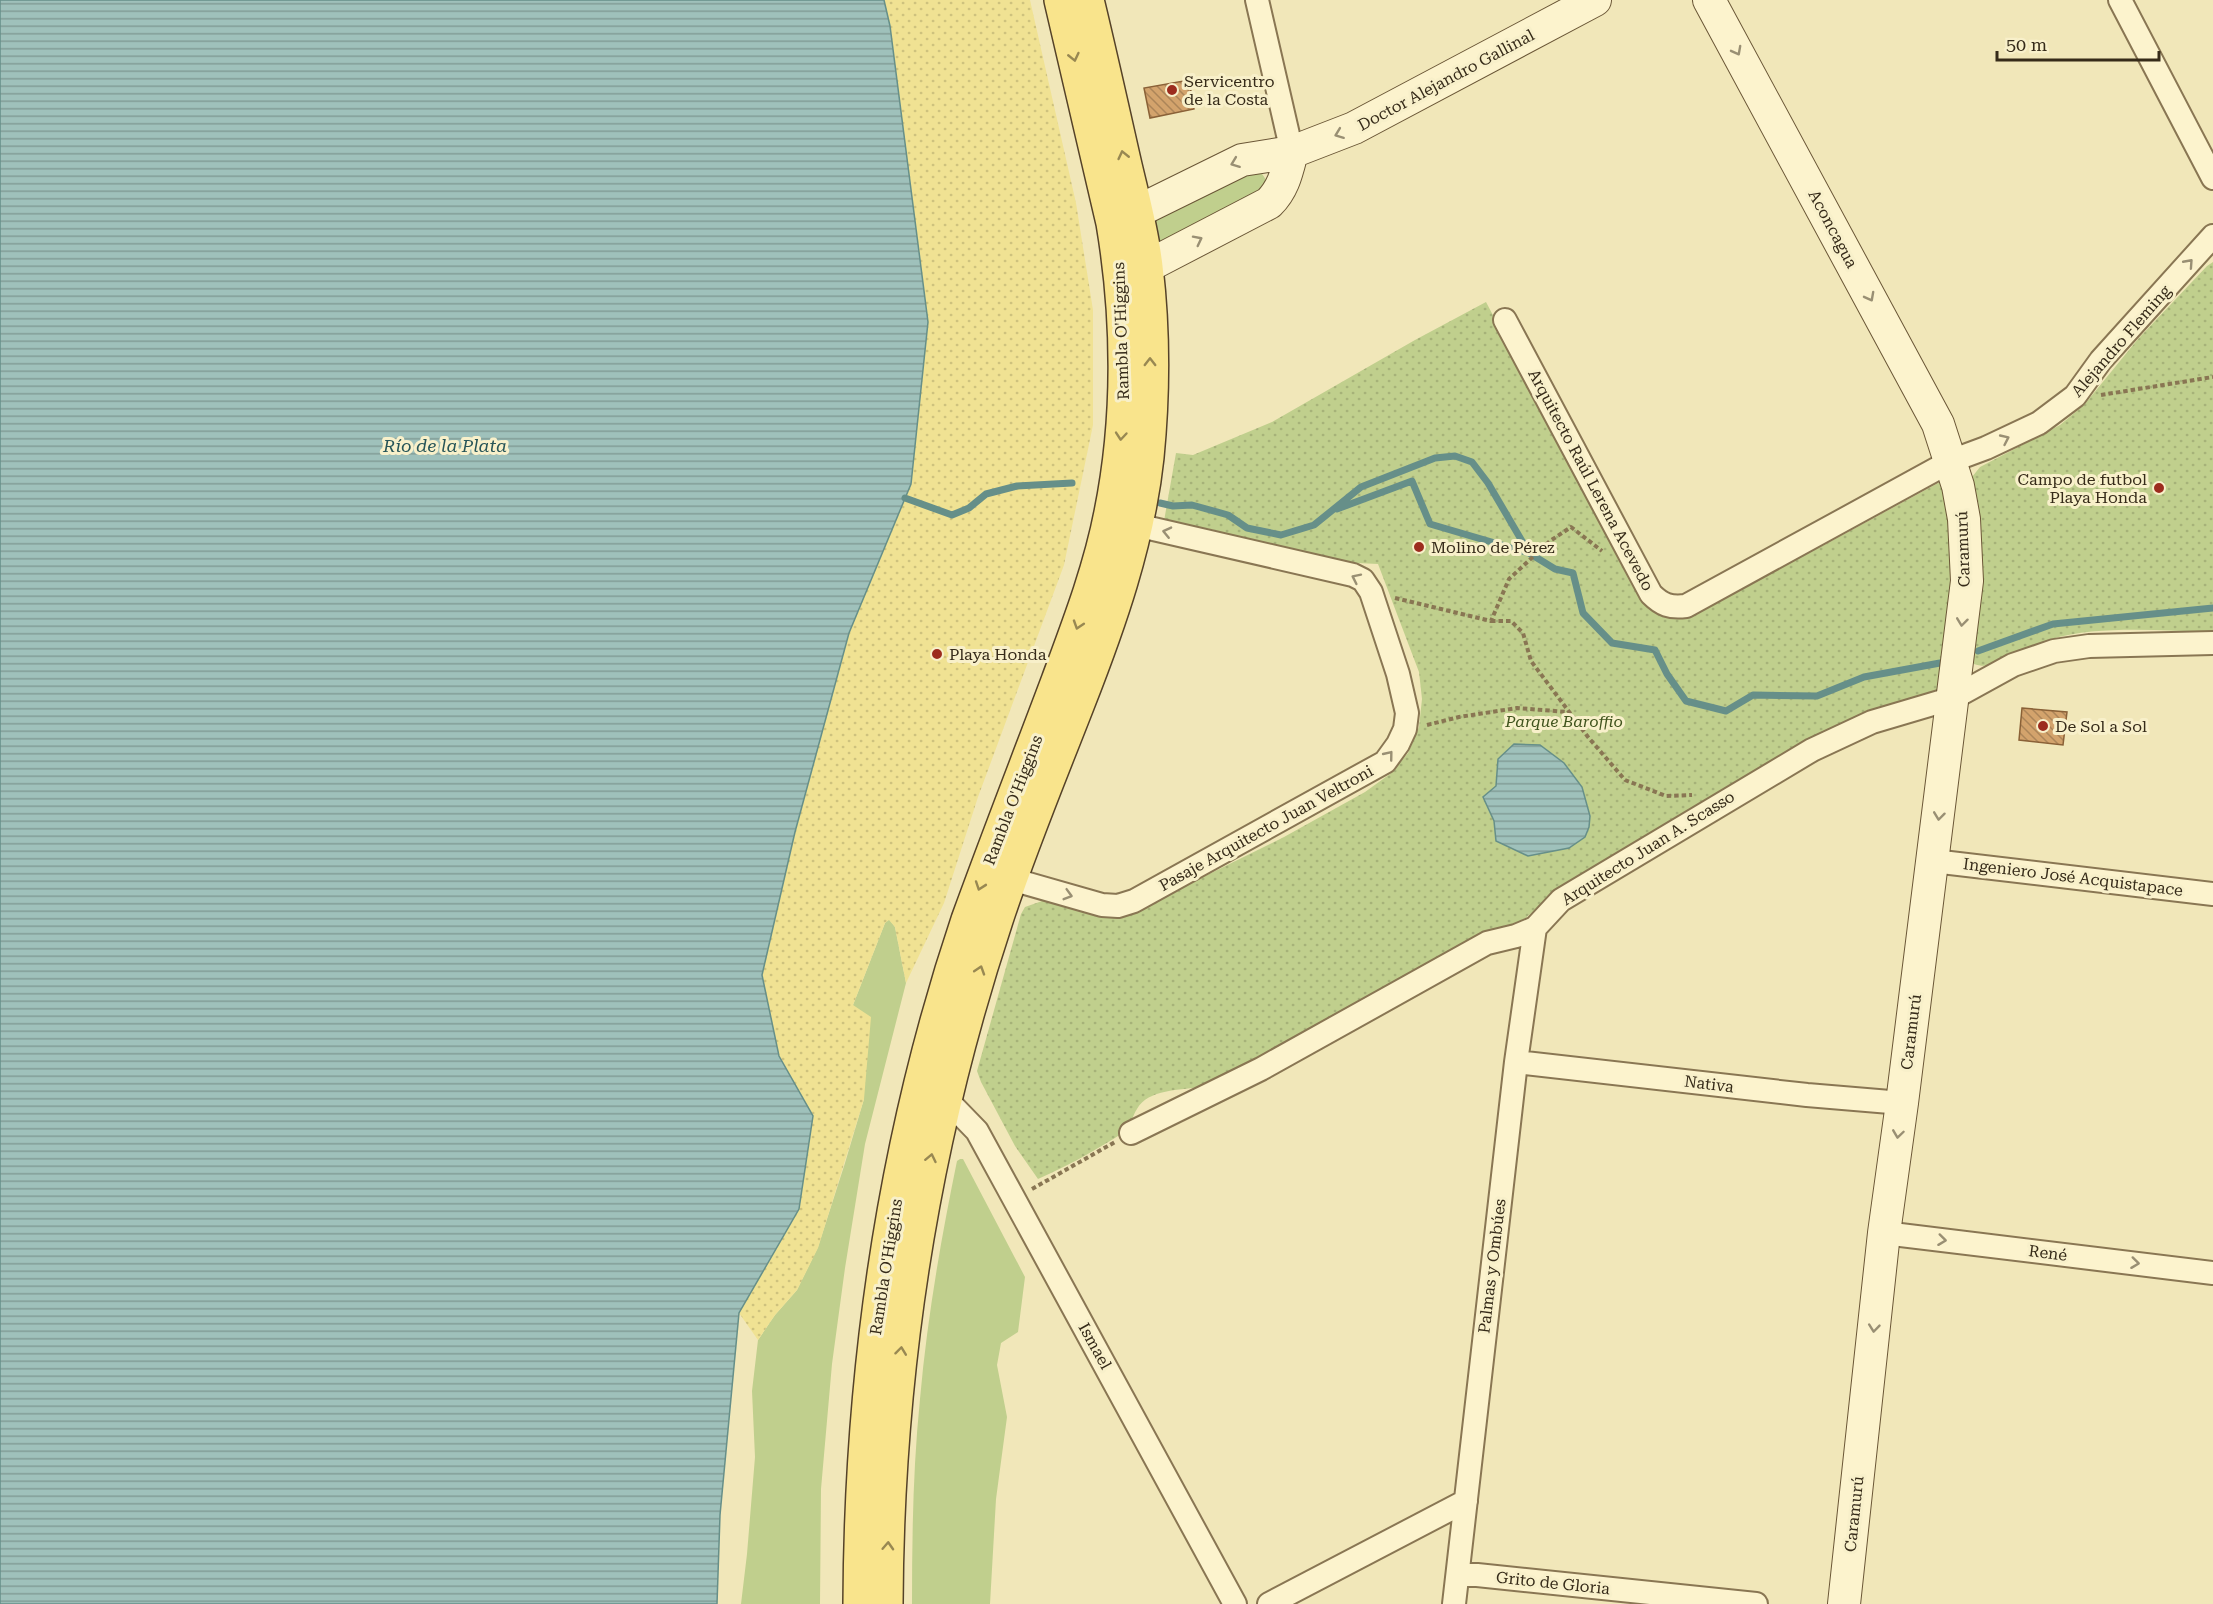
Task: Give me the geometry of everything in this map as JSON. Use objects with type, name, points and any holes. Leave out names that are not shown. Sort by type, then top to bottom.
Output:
[{"type":"main road","name":"Rambla O'Higgins","points":[[886,1604],[890,1483],[898,1369],[912,1261],[944,1097],[976,982],[1011,879],[1100,647],[1125,569],[1136,525],[1147,457],[1150,419],[1150,343],[1146,267],[1124,218],[1061,0]]},
{"type":"main road","name":"Rambla O'Higgins","points":[[860,1604],[865,1451],[877,1320],[894,1209],[918,1093],[957,954],[987,867],[1073,641],[1097,568],[1118,477],[1123,417],[1124,345],[1120,268],[1124,218],[1087,0]]},
{"type":"main road","name":"Doctor Alejandro Gallinal","points":[[1124,218],[1242,160],[1292,152],[1354,128],[1595,0]]},
{"type":"main road","name":"Aconcagua","points":[[1709,0],[1924,397],[1938,424],[1951,460]]},
{"type":"main road","points":[[1146,267],[1269,203],[1284,183],[1292,152]]},
{"type":"main road","name":"Caramurú","points":[[1845,1604],[1884,1233],[1967,581],[1964,519],[1951,460]]},
{"type":"street","points":[[1257,0],[1292,152]]},
{"type":"street","points":[[2120,0],[2213,178]]},
{"type":"street","name":"Alejandro Fleming","points":[[1951,460],[1986,448],[2039,423],[2068,402],[2102,360],[2213,237]]},
{"type":"street","name":"Arquitecto Raúl Lerena Acevedo","points":[[1505,320],[1651,594],[1665,605],[1686,606],[1951,460]]},
{"type":"street","points":[[1136,525],[1353,575],[1363,580],[1371,592]]},
{"type":"street","name":"Pasaje Arquitecto Juan Veltroni","points":[[1011,879],[1102,905],[1118,906],[1134,901],[1386,762],[1405,729],[1407,712],[1371,592]]},
{"type":"street","name":"Arquitecto Juan A. Scasso","points":[[1131,1133],[1261,1069],[1487,943],[1516,936],[1534,928],[1561,900],[1812,750],[1872,722],[1953,698],[2013,665],[2054,651],[2089,646],[2213,644]]},
{"type":"street","name":"Ingeniero José Acquistapace","points":[[1933,861],[2213,894]]},
{"type":"street","name":"Palmas y Ombúes","points":[[1454,1604],[1516,1062],[1534,928]]},
{"type":"street","name":"Nativa","points":[[1516,1062],[1795,1094],[1902,1103]]},
{"type":"street","name":"Ismael","points":[[944,1097],[977,1131],[1235,1604]]},
{"type":"street","name":"René","points":[[1884,1233],[2213,1273]]},
{"type":"street","points":[[1269,1604],[1466,1501]]},
{"type":"street","name":"Grito de Gloria","points":[[1458,1573],[1756,1604]]},
{"type":"path","points":[[2068,402],[2127,390],[2213,377]]},
{"type":"path","points":[[1491,621],[1509,579],[1550,541],[1571,527],[1604,552]]},
{"type":"path","points":[[1371,592],[1491,621],[1511,621],[1523,633],[1531,661],[1625,780],[1666,796],[1695,795]]},
{"type":"path","points":[[1405,729],[1517,708],[1569,712]]},
{"type":"path","points":[[1015,1198],[1131,1133]]},
{"type":"green space","points":[[1257,169],[1265,179],[1266,191],[1165,243],[1158,240],[1153,220]]},
{"type":"green space","points":[[2213,262],[2213,632],[2111,630],[2090,632],[2042,642],[1993,665],[1974,664],[1969,485],[1972,477],[1980,467],[2060,425],[2084,405],[2138,339]]},
{"type":"green space","name":"Parque Baroffio","points":[[1486,302],[1642,597],[1689,616],[1940,482],[1949,512],[1953,582],[1941,695],[1888,709],[1827,731],[1778,757],[1663,828],[1601,862],[1548,899],[1515,927],[1200,1087],[1166,1092],[1149,1098],[1142,1102],[1124,1132],[1038,1179],[1015,1146],[977,1071],[1021,914],[1025,907],[1045,900],[1120,918],[1284,837],[1365,792],[1390,774],[1408,753],[1419,727],[1422,699],[1419,672],[1378,564],[1336,562],[1306,556],[1210,529],[1164,521],[1176,453],[1193,455],[1272,422]]},
{"type":"green space","points":[[889,919],[895,927],[906,983],[865,1144],[845,1268],[832,1364],[821,1489],[820,1604],[741,1604],[755,1457],[752,1391],[758,1340],[775,1315],[797,1290],[818,1247],[845,1163],[864,1099],[853,1005],[885,923]]},
{"type":"green space","points":[[963,1159],[1025,1277],[1018,1332],[1001,1343],[997,1365],[1007,1417],[996,1499],[990,1604],[912,1604],[914,1476],[923,1369],[940,1249],[957,1161]]},
{"type":"sand","name":"Playa Honda","points":[[884,0],[1030,0],[1076,203],[1093,310],[1093,425],[1064,565],[978,797],[944,903],[906,983],[895,927],[889,920],[885,923],[853,1005],[871,1017],[864,1099],[818,1248],[797,1290],[775,1315],[758,1340],[739,1313],[799,1209],[813,1116],[779,1056],[762,975],[795,832],[849,633],[911,484],[928,322],[890,26]]},
{"type":"water","name":"Río de la Plata","points":[[0,0],[884,0],[890,26],[928,322],[911,484],[849,633],[795,832],[762,975],[779,1056],[813,1116],[799,1209],[739,1313],[720,1515],[717,1604],[0,1604]]},
{"type":"water","points":[[1514,744],[1540,745],[1564,763],[1582,787],[1590,816],[1589,827],[1585,837],[1569,848],[1528,856],[1496,841],[1494,821],[1483,797],[1496,786],[1498,759]]},
{"type":"building","points":[[1189,80],[1194,109],[1150,118],[1144,88]]},
{"type":"building","name":"De Sol a Sol","points":[[2022,708],[2067,712],[2063,745],[2019,740]]},
{"type":"waterway","points":[[1160,503],[1173,506],[1192,505],[1228,515],[1247,528],[1281,535],[1314,525],[1361,487],[1435,458],[1455,456],[1472,462],[1488,483],[1529,553],[1555,569],[1573,573],[1583,613],[1612,643],[1655,650],[1667,674],[1686,701],[1726,711],[1753,695],[1817,696],[1864,677],[1940,663]]},
{"type":"waterway","points":[[1337,509],[1412,481],[1430,524],[1529,553]]},
{"type":"waterway","points":[[905,498],[952,515],[969,508],[986,494],[1017,486],[1072,483]]},
{"type":"waterway","points":[[1978,651],[2053,624],[2213,608]]},
{"type":"place","name":"Servicentro de la Costa","points":[[1172,90]]},
{"type":"place","name":"Campo de futbol Playa Honda","points":[[2159,488]]},
{"type":"place","name":"Molino de Pérez","points":[[1419,547]]},
{"type":"place","name":"Playa Honda","points":[[937,654]]},
{"type":"place","name":"De Sol a Sol","points":[[2043,726]]}]
